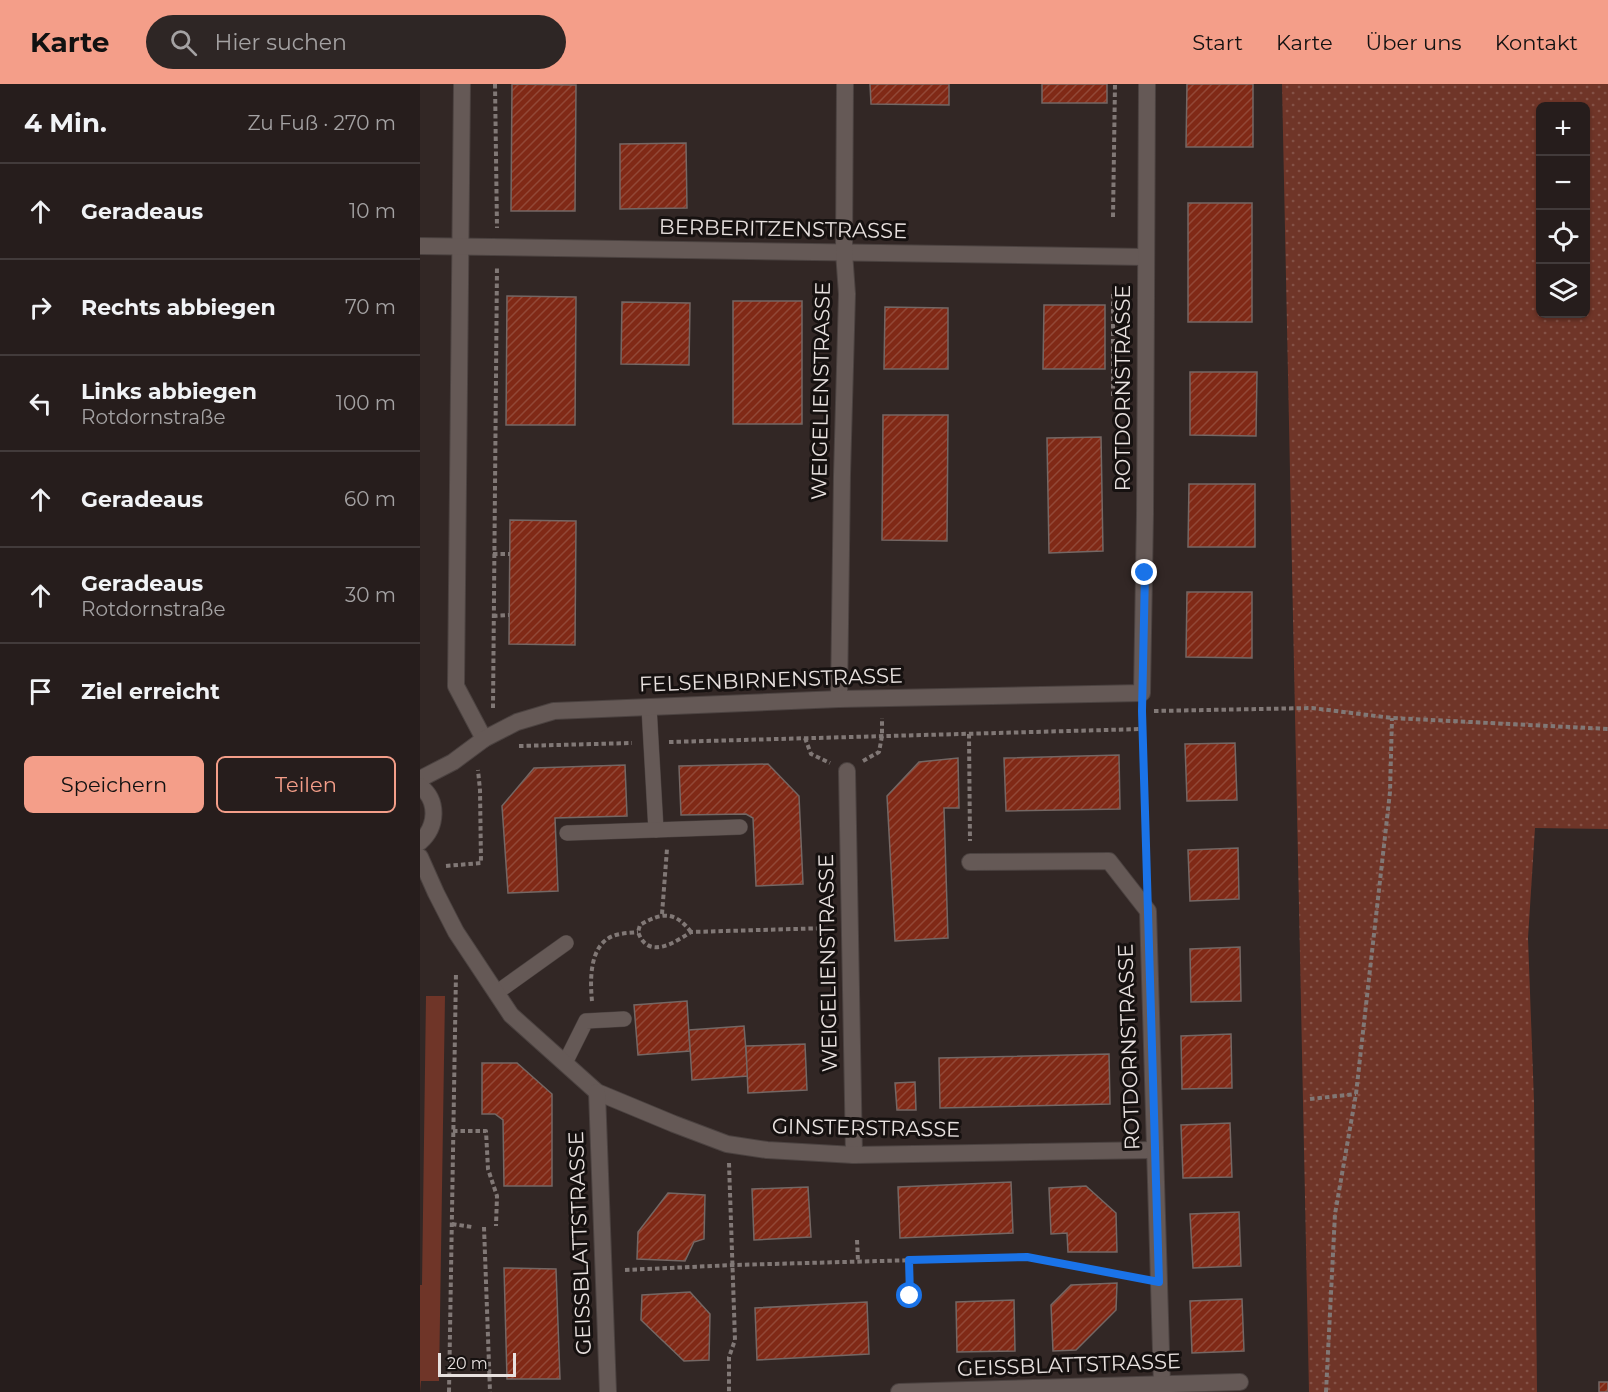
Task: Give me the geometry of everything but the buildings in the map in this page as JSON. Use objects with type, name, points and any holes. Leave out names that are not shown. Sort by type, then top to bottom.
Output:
[{"type":"street","points":[[462,84],[456,686],[485,739]]},
{"type":"street","name":"WEIGELIENSTRASSE","points":[[839,699],[847,294],[844,252],[845,84]]},
{"type":"street","name":"ROTDORNSTRASSE","points":[[1142,693],[1146,502],[1147,84]]},
{"type":"street","name":"BERBERITZENSTRASSE","points":[[420,246],[1146,257]]},
{"type":"street","name":"FELSENBIRNENSTRASSE","points":[[420,779],[453,762],[485,739],[517,722],[554,711],[839,699],[1142,693]]},
{"type":"street","name":"WEIGELIENSTRASSE","points":[[847,771],[854,1155]]},
{"type":"street","points":[[420,786],[430,798],[434,816],[428,834],[420,842]]},
{"type":"street","points":[[970,862],[1109,861],[1148,911]]},
{"type":"street","name":"GINSTERSTRASSE","points":[[422,862],[456,932],[511,1015],[597,1092],[728,1144],[767,1150],[854,1155],[1155,1150]]},
{"type":"street","name":"ROTDORNSTRASSE","points":[[1148,911],[1162,1385]]},
{"type":"street","name":"GEISSBLATTSTRASSE","points":[[597,1092],[608,1392]]},
{"type":"street","name":"GEISSBLATTSTRASSE","points":[[899,1392],[1240,1382]]},
{"type":"lane","points":[[649,707],[662,830]]},
{"type":"lane","points":[[567,833],[740,827]]},
{"type":"lane","points":[[496,993],[566,943]]},
{"type":"lane","points":[[565,1063],[586,1021],[624,1019]]},
{"type":"path","points":[[422,862],[481,863],[480,790],[485,739],[492,704],[497,247],[495,84]]},
{"type":"path","points":[[1113,217],[1115,84]]},
{"type":"path","points":[[1113,294],[1113,396]]},
{"type":"path","points":[[494,554],[510,554]]},
{"type":"path","points":[[493,616],[509,615]]},
{"type":"path","points":[[1142,693],[1148,911]]},
{"type":"path","points":[[805,738],[811,754],[847,771],[879,752],[882,736],[882,698]]},
{"type":"path","points":[[1142,711],[1312,708],[1392,718],[1608,729]]},
{"type":"path","points":[[1326,1392],[1335,1214],[1356,1094],[1390,792],[1392,718]]},
{"type":"path","points":[[485,739],[510,746],[1142,729]]},
{"type":"path","points":[[969,734],[970,862]]},
{"type":"path","points":[[662,830],[662,914]]},
{"type":"path","points":[[691,932],[683,922],[675,917],[662,914],[640,925],[638,932],[640,940],[650,947],[662,947],[675,943],[691,932],[850,927]]},
{"type":"path","points":[[449,1392],[456,932]]},
{"type":"path","points":[[594,1021],[590,979],[595,957],[602,944],[613,936],[638,932]]},
{"type":"path","points":[[1310,1099],[1356,1094]]},
{"type":"path","points":[[453,1131],[486,1131],[488,1170],[496,1196],[496,1226]]},
{"type":"path","points":[[728,1144],[735,1340],[729,1357],[729,1392]]},
{"type":"path","points":[[452,1224],[472,1227]]},
{"type":"path","points":[[484,1227],[490,1392]]},
{"type":"path","points":[[857,1240],[858,1261]]},
{"type":"path","points":[[603,1272],[734,1264],[1027,1257],[1159,1282]]},
{"type":"path","points":[[909,1260],[910,1296]]},
{"type":"shaded area","points":[[1282,84],[1608,84],[1608,829],[1535,828],[1528,938],[1534,1101],[1537,1392],[1309,1392]]},
{"type":"shaded area","points":[[426,996],[445,996],[439,1381],[421,1381],[420,1392],[420,1285],[422,1285]]},
{"type":"route","points":[[910,1296],[909,1260],[1027,1257],[1159,1282],[1142,711],[1145,573]]}]
